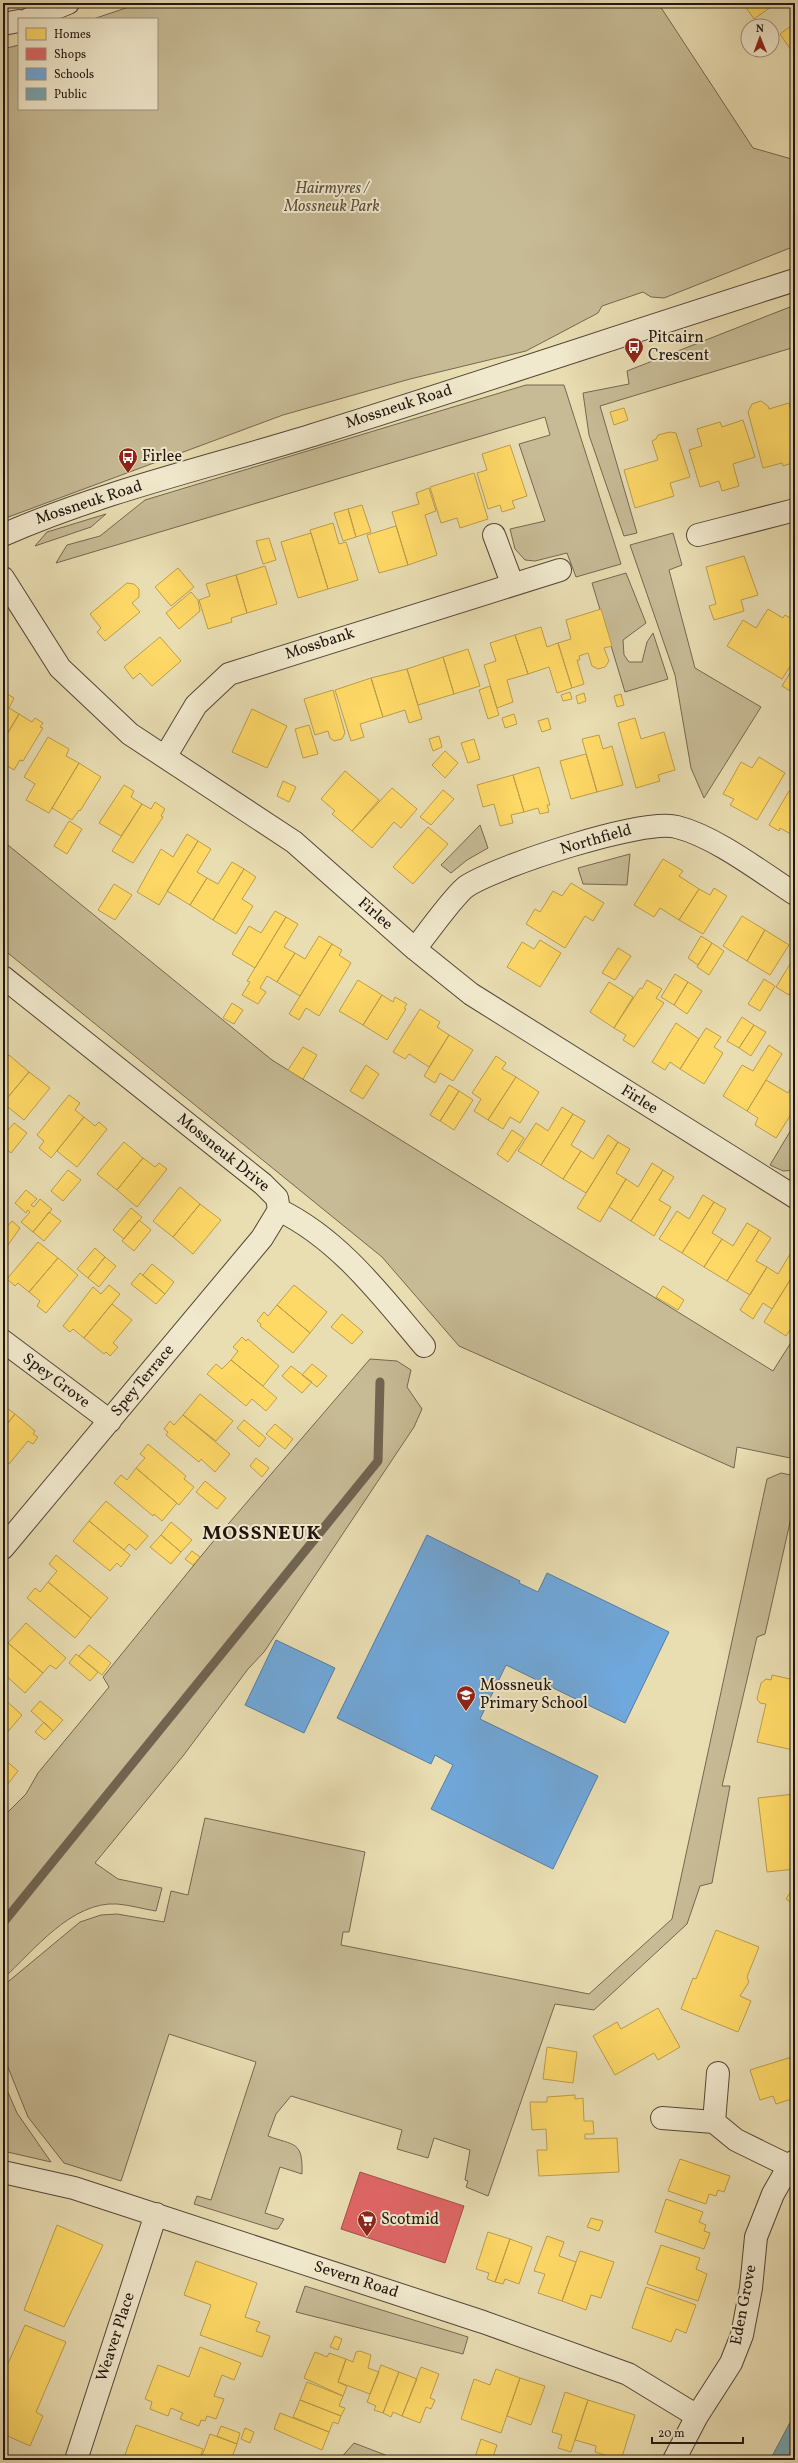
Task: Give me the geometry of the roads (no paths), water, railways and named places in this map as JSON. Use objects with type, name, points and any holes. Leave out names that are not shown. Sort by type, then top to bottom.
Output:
[{"type":"street","points":[[31,18],[68,3]]},
{"type":"street","points":[[3,24],[18,21]]},
{"type":"street","name":"Mossneuk Road","points":[[3,535],[34,521],[109,495],[313,435],[795,280]]},
{"type":"street","points":[[698,535],[795,510]]},
{"type":"street","points":[[494,535],[512,584]]},
{"type":"street","name":"Mossbank","points":[[165,757],[196,705],[229,674],[560,570]]},
{"type":"street","name":"Firlee","points":[[3,578],[60,668],[130,734],[294,842],[415,949],[471,994],[795,1197]]},
{"type":"street","name":"Northfield","points":[[415,949],[466,887],[500,869],[599,838],[648,826],[676,826],[702,835],[795,894]]},
{"type":"street","name":"Mossneuk Drive","points":[[3,977],[262,1184],[277,1198],[279,1210],[302,1221],[366,1277],[424,1346]]},
{"type":"street","name":"Spey Terrace","points":[[3,1548],[262,1238],[279,1210]]},
{"type":"street","name":"Spey Grove","points":[[3,1341],[110,1421]]},
{"type":"street","points":[[662,2118],[714,2122],[718,2073]]},
{"type":"street","name":"Eden Grove","points":[[674,2460],[697,2416],[731,2363],[742,2335],[751,2288],[756,2237],[773,2194],[792,2164],[736,2140],[714,2122]]},
{"type":"street","name":"Severn Road","points":[[3,2172],[74,2188],[483,2322],[628,2374],[697,2416]]},
{"type":"street","name":"Weaver Place","points":[[76,2460],[156,2214]]},
{"type":"waterway","points":[[3,1923],[378,1461],[380,1382]]},
{"type":"place","name":"Pitcairn Crescent","points":[[634,364]]},
{"type":"place","name":"Firlee","points":[[128,474]]},
{"type":"place","name":"Mossneuk Primary School","points":[[466,1712]]},
{"type":"place","name":"Scotmid","points":[[367,2237]]},
{"type":"district","name":"MOSSNEUK","points":[[262,1534]]},
{"type":"park label","name":"Hairmyres / Mossneuk Park","points":[[332,198]]}]
